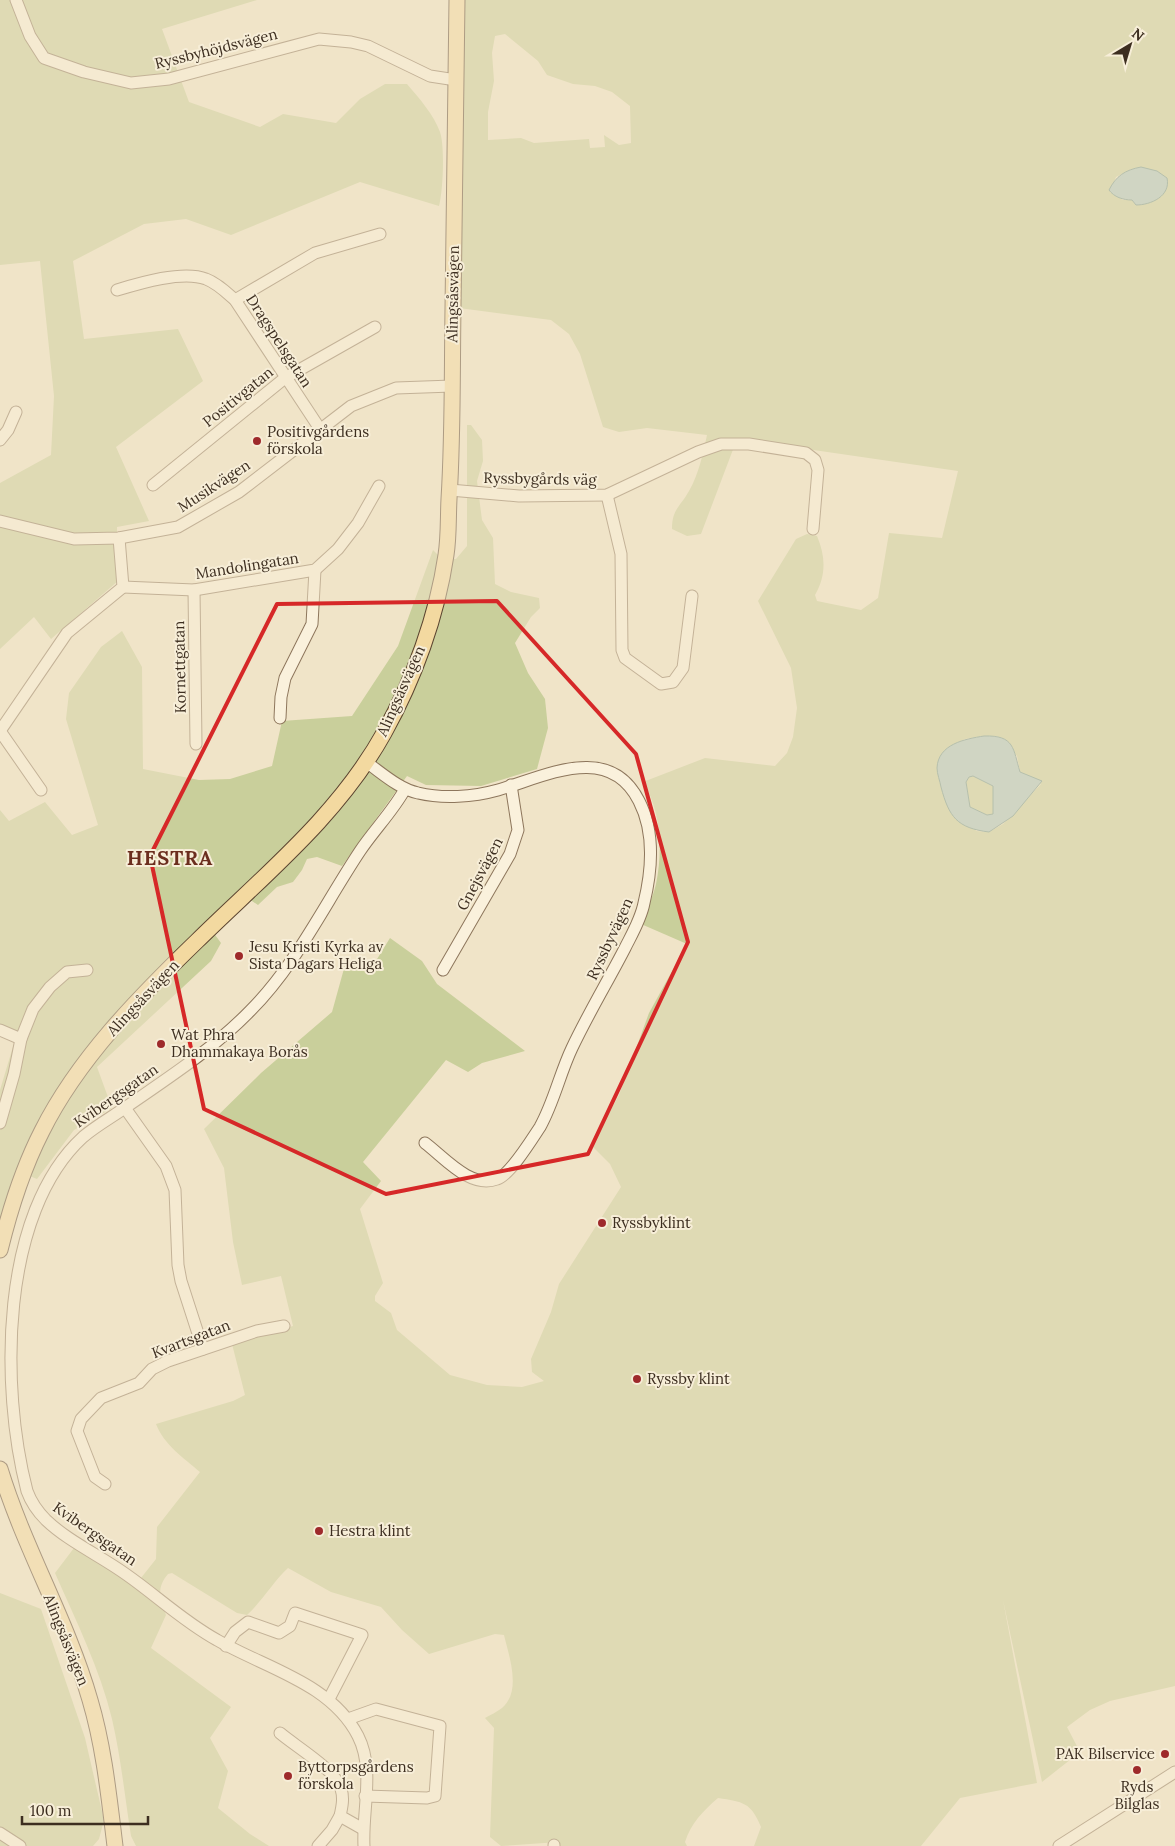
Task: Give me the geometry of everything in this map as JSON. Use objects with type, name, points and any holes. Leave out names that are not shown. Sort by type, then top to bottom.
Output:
[{"type":"main road","name":"Alingsåsvägen","points":[[0,1250],[7,1220],[43,1130],[78,1074],[106,1038],[182,955],[310,832],[336,803],[384,734],[398,705],[429,626],[446,554],[450,490],[457,0]]},
{"type":"main road","name":"Alingsåsvägen","points":[[0,1469],[28,1548],[68,1640],[90,1700],[112,1816],[115,1846]]},
{"type":"main road","name":"Alingsåsvägen","points":[[107,1846],[112,1816]]},
{"type":"main road","name":"Alingsåsvägen","points":[[112,1816],[121,1846]]},
{"type":"street","name":"Ryssbyhöjdsvägen","points":[[16,0],[30,36],[44,58],[84,72],[131,83],[169,78],[319,39],[351,42],[368,46],[430,76],[456,80]]},
{"type":"street","points":[[235,300],[315,253],[380,234]]},
{"type":"street","name":"Dragspelsgatan","points":[[117,290],[163,279],[194,276],[216,285],[235,300],[320,429]]},
{"type":"street","name":"Positivgatan","points":[[153,485],[285,378],[375,327]]},
{"type":"street","name":"Musikvägen","points":[[0,521],[74,539],[119,538],[178,528],[239,492],[352,406],[396,388],[452,386]]},
{"type":"street","points":[[0,440],[8,430],[16,412]]},
{"type":"street","name":"Ryssbygårds väg","points":[[450,490],[519,496],[607,494],[678,460],[721,444],[749,444],[806,453],[815,460],[818,470],[813,530]]},
{"type":"street","points":[[280,718],[281,697],[285,678],[312,624],[315,570],[338,549],[358,523],[378,486]]},
{"type":"street","points":[[607,494],[621,554],[622,650],[625,658],[661,684],[673,682],[683,668],[692,596]]},
{"type":"street","points":[[40,790],[0,731],[67,632],[123,586],[119,538]]},
{"type":"street","name":"Mandolingatan","points":[[123,586],[194,590],[315,570]]},
{"type":"street","name":"Kornettgatan","points":[[194,590],[196,744]]},
{"type":"street","name":"Ryssbyvägen","points":[[366,762],[405,789],[418,793],[461,796],[481,794],[571,768],[586,766],[608,771],[629,785],[634,792],[646,817],[649,834],[651,852],[644,906],[611,976],[573,1046],[548,1110],[528,1144],[504,1176],[497,1180],[482,1182],[472,1179],[425,1143]]},
{"type":"street","name":"Gnejsvägen","points":[[443,970],[510,854],[518,830],[511,785]]},
{"type":"street","name":"Kvibergsgatan","points":[[364,1846],[363,1829],[367,1776],[363,1746],[348,1719],[317,1690],[226,1646],[198,1630],[129,1576],[45,1519],[28,1494],[13,1437],[6,1355],[9,1308],[24,1229],[30,1211],[56,1165],[84,1136],[219,1041],[272,987],[298,953],[360,851],[405,789]]},
{"type":"street","points":[[1,1118],[14,1074],[21,1039],[33,1009],[50,987],[67,972],[87,970]]},
{"type":"street","points":[[0,1030],[21,1039]]},
{"type":"street","points":[[126,1108],[166,1166],[175,1190],[178,1265],[181,1282],[204,1349]]},
{"type":"street","name":"Kvartsgatan","points":[[105,1484],[95,1477],[77,1432],[81,1419],[101,1398],[139,1383],[152,1369],[168,1362],[257,1331],[284,1326]]},
{"type":"street","points":[[226,1646],[235,1632],[248,1622],[279,1633],[290,1626],[295,1613],[362,1635],[329,1700]]},
{"type":"street","points":[[348,1719],[376,1709],[440,1726],[435,1796],[427,1798],[365,1796]]},
{"type":"street","points":[[280,1734],[331,1773],[341,1787],[343,1804],[340,1816],[332,1830],[318,1846]]},
{"type":"street","points":[[1058,1846],[1175,1772]]},
{"type":"street","points":[[340,1816],[363,1829]]},
{"type":"street","points":[[0,1833],[20,1846]]},
{"type":"highlighted area","points":[[497,601],[636,754],[688,942],[588,1154],[386,1194],[204,1109],[150,856],[277,604]]},
{"type":"green space","points":[[0,0],[257,0],[162,29],[189,102],[260,127],[283,114],[336,123],[360,99],[385,84],[407,84],[426,107],[440,132],[443,169],[439,206],[360,182],[231,235],[186,219],[144,224],[73,261],[84,339],[178,329],[203,381],[116,447],[149,521],[117,527],[118,581],[51,639],[34,617],[0,649],[0,483],[51,455],[54,396],[40,261],[0,265]]},
{"type":"green space","points":[[462,0],[1175,0],[1175,1686],[1110,1701],[1090,1710],[1067,1727],[1080,1752],[1042,1782],[1003,1600],[1037,1783],[960,1798],[921,1846],[754,1846],[761,1827],[754,1812],[740,1802],[718,1798],[694,1823],[685,1842],[687,1846],[559,1846],[559,1842],[501,1846],[490,1837],[494,1728],[485,1718],[502,1708],[508,1701],[511,1692],[513,1683],[511,1663],[504,1635],[495,1634],[429,1654],[402,1630],[381,1607],[331,1592],[288,1568],[247,1615],[237,1613],[172,1573],[168,1574],[164,1579],[160,1593],[166,1615],[151,1648],[231,1707],[210,1738],[228,1771],[218,1808],[250,1834],[269,1846],[136,1846],[131,1836],[118,1748],[107,1700],[87,1645],[55,1573],[77,1544],[137,1583],[156,1559],[157,1527],[200,1472],[169,1445],[156,1424],[233,1401],[245,1395],[232,1344],[293,1326],[281,1276],[242,1285],[233,1242],[224,1168],[204,1129],[261,1073],[332,1012],[345,965],[374,964],[390,938],[422,961],[437,984],[525,1051],[482,1063],[468,1072],[446,1060],[363,1162],[381,1181],[360,1209],[383,1283],[375,1296],[375,1301],[391,1313],[397,1330],[450,1375],[487,1385],[522,1387],[544,1381],[532,1372],[531,1359],[551,1312],[559,1284],[621,1187],[610,1164],[593,1147],[596,1136],[619,1095],[649,1013],[687,944],[641,924],[656,884],[660,845],[654,805],[643,782],[705,758],[775,766],[787,753],[793,737],[797,708],[791,668],[758,601],[796,539],[807,534],[817,536],[820,544],[824,566],[819,588],[815,595],[817,601],[861,610],[878,598],[889,533],[942,538],[958,471],[737,439],[701,534],[687,536],[672,529],[672,522],[677,509],[695,478],[707,435],[647,428],[619,432],[603,427],[580,354],[569,334],[551,320],[459,308]],"holes":[[[505,34],[538,61],[547,75],[573,84],[595,86],[612,92],[630,106],[631,143],[619,145],[604,135],[605,147],[590,148],[589,139],[534,143],[521,138],[488,140],[488,112],[494,81],[492,53],[495,36]],[[1132,169],[1157,171],[1167,179],[1142,205],[1136,205],[1132,200],[1123,200],[1110,192],[1116,177]],[[997,736],[1017,756],[1020,772],[1041,784],[1003,824],[989,832],[976,831],[948,748],[965,739]]]},
{"type":"green space","points":[[467,425],[471,425],[482,440],[483,461],[477,481],[482,520],[493,538],[495,584],[511,592],[539,598],[540,608],[531,617],[515,643],[528,673],[545,699],[548,728],[537,769],[481,786],[426,785],[407,776],[342,866],[317,857],[307,859],[293,882],[277,887],[258,905],[240,893],[223,905],[207,924],[221,943],[211,961],[97,1067],[112,1108],[74,1130],[37,1179],[17,1171],[0,1220],[0,1090],[15,1040],[0,1033],[0,810],[9,821],[45,802],[72,835],[98,825],[66,719],[69,693],[101,647],[122,631],[142,667],[143,769],[199,780],[230,779],[272,766],[282,721],[352,716],[398,646],[433,550],[441,558],[456,559],[467,546]]},
{"type":"green space","points":[[973,776],[993,786],[993,814],[987,815],[970,807],[966,782],[969,777]]},
{"type":"green space","points":[[0,1593],[41,1609],[85,1738],[104,1820],[99,1839],[93,1846],[0,1846]]},
{"type":"water","points":[[1141,167],[1157,171],[1167,178],[1166,190],[1159,198],[1142,205],[1136,205],[1132,200],[1113,195],[1109,190],[1122,174]]},
{"type":"water","points":[[994,736],[1007,741],[1014,750],[1020,772],[1042,781],[1013,816],[989,832],[969,828],[956,819],[947,806],[937,770],[942,753],[947,748],[961,741],[977,737]],"holes":[[[973,776],[993,786],[993,814],[987,815],[970,807],[966,782],[969,777]]]},
{"type":"place","name":"Positivgårdens förskola","points":[[257,441]]},
{"type":"place","name":"Jesu Kristi Kyrka av Sista Dagars Heliga","points":[[239,956]]},
{"type":"place","name":"Wat Phra Dhammakaya Borås","points":[[161,1044]]},
{"type":"place","name":"Ryssbyklint","points":[[602,1223]]},
{"type":"place","name":"Ryssby klint","points":[[637,1379]]},
{"type":"place","name":"Hestra klint","points":[[319,1531]]},
{"type":"place","name":"PAK Bilservice","points":[[1165,1754]]},
{"type":"place","name":"Ryds Bilglas","points":[[1137,1770]]},
{"type":"place","name":"Byttorpsgårdens förskola","points":[[288,1776]]},
{"type":"district","name":"HESTRA","points":[[170,858]]}]
